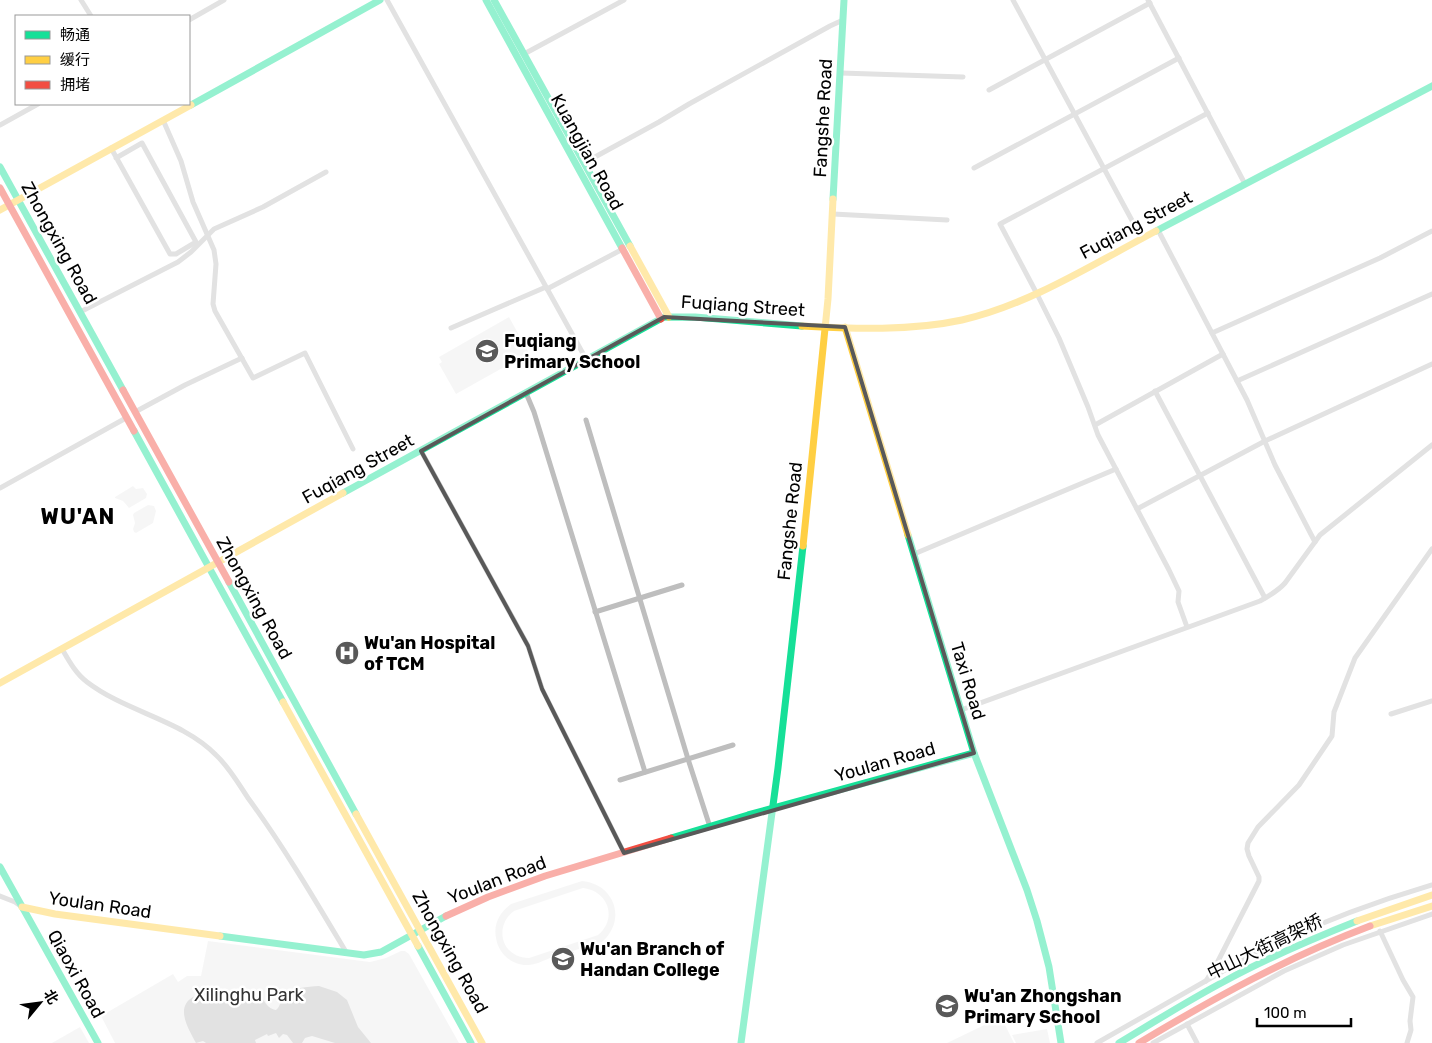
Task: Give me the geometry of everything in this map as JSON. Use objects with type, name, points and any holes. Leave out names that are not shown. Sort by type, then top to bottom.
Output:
[{"type":"street","points":[[82,0],[90,15]]},
{"type":"street","points":[[190,19],[224,0]]},
{"type":"street","points":[[363,0],[367,7]]},
{"type":"street","points":[[0,210],[380,0]]},
{"type":"street","points":[[387,0],[586,359]]},
{"type":"street","name":"Kuangjian Road","points":[[486,0],[623,248],[665,318]]},
{"type":"street","name":"Kuangjian Road","points":[[494,0],[584,163],[665,318]]},
{"type":"street","points":[[524,54],[624,0]]},
{"type":"street","name":"Fangshe Road","points":[[741,1043],[772,809],[804,537],[825,327],[844,0]]},
{"type":"street","points":[[1013,0],[1142,238]]},
{"type":"street","points":[[989,90],[1149,2],[1245,184]]},
{"type":"street","points":[[584,163],[844,20]]},
{"type":"street","points":[[974,168],[1178,58]]},
{"type":"street","points":[[841,73],[963,77]]},
{"type":"street","name":"Fuqiang Street","points":[[0,683],[586,359],[665,318],[694,317],[825,327],[910,326],[946,322],[988,313],[1050,288],[1432,86]]},
{"type":"street","points":[[0,125],[36,105]]},
{"type":"street","points":[[1187,627],[1178,602],[1179,591],[1098,435],[1059,338],[1000,224],[1208,113]]},
{"type":"street","points":[[163,120],[181,161],[193,202],[214,250],[216,264],[213,304],[253,378],[304,353],[353,449]]},
{"type":"street","points":[[111,148],[116,158],[170,254],[176,254],[196,242],[142,143],[116,158]]},
{"type":"street","name":"Zhongxing Road","points":[[0,166],[482,1043]]},
{"type":"street","points":[[80,312],[178,262],[191,252],[214,228],[263,207],[326,172]]},
{"type":"street","name":"Zhongxing Road","points":[[0,188],[471,1043]]},
{"type":"street","points":[[833,214],[947,220]]},
{"type":"street","points":[[1158,230],[1237,380],[1275,465],[1315,542]]},
{"type":"street","points":[[1212,333],[1380,258],[1432,231]]},
{"type":"street","points":[[451,328],[547,288],[623,248]]},
{"type":"street","points":[[1237,380],[1432,294]]},
{"type":"street","name":"Taxi Road","points":[[845,327],[974,753],[1027,890],[1037,921],[1049,966],[1061,1043]]},
{"type":"street","points":[[1095,425],[1223,354]]},
{"type":"street","points":[[135,412],[242,358]]},
{"type":"street","points":[[1137,510],[1265,441],[1432,364]]},
{"type":"street","points":[[1155,391],[1265,598]]},
{"type":"street","points":[[526,393],[534,412],[645,772]]},
{"type":"street","points":[[0,488],[126,418]]},
{"type":"street","points":[[586,420],[710,827]]},
{"type":"street","points":[[961,710],[1265,598],[1279,589],[1320,535],[1432,445]]},
{"type":"street","points":[[421,451],[528,646],[542,689],[624,853]]},
{"type":"street","points":[[914,554],[1116,469]]},
{"type":"street","points":[[1206,981],[1259,881],[1249,856],[1248,843],[1258,827],[1299,785],[1332,736],[1334,712],[1355,658],[1432,549]]},
{"type":"street","points":[[595,612],[682,585]]},
{"type":"street","points":[[62,649],[77,672],[87,682],[124,705],[187,733],[216,754],[265,821],[346,952]]},
{"type":"street","points":[[1391,714],[1432,701]]},
{"type":"street","points":[[620,780],[733,745]]},
{"type":"street","name":"Youlan Road","points":[[0,896],[22,907],[55,914],[364,955],[375,954],[440,919],[488,897],[545,876],[772,809],[974,753]]},
{"type":"street","name":"Qiaoxi Road","points":[[0,867],[98,1043]]},
{"type":"street","points":[[1096,1043],[1260,951],[1333,918],[1432,885]]},
{"type":"street","name":"中山大街高架桥","points":[[1119,1043],[1206,991],[1267,960],[1360,919],[1432,895]]},
{"type":"street","name":"中山大街高架桥","points":[[1139,1043],[1218,996],[1272,969],[1364,929],[1432,906]]},
{"type":"street","points":[[1153,1043],[1284,970],[1343,944],[1432,914]]},
{"type":"street","points":[[1380,931],[1413,997],[1410,1021],[1411,1030],[1407,1043]]},
{"type":"street","points":[[1187,1024],[1196,1043]]},
{"type":"highlighted area","points":[[664,317],[845,327],[974,753],[624,853],[542,689],[528,646],[421,451]]},
{"type":"green space","points":[[509,317],[529,353],[456,394],[439,364],[442,362],[439,357]]},
{"type":"green space","points":[[133,486],[136,489],[143,488],[147,494],[146,498],[129,508],[123,501],[115,497]]},
{"type":"green space","points":[[148,505],[154,506],[156,511],[153,523],[136,533],[133,529],[135,523],[133,515]]},
{"type":"green space","points":[[582,881],[603,889],[609,896],[614,904],[614,924],[610,933],[602,942],[536,964],[522,965],[511,961],[503,953],[497,944],[495,933],[498,919],[511,904]],"holes":[[[583,888],[592,890],[604,900],[609,913],[608,921],[598,935],[529,958],[520,957],[512,953],[507,947],[502,933],[504,925],[514,911]]]},
{"type":"green space","name":"Xilinghu Park","points":[[208,941],[370,962],[405,951],[409,954],[459,1043],[115,1043],[101,1016],[173,974],[178,982],[187,976],[201,976]]},
{"type":"green space","points":[[1001,1017],[1014,1043],[947,1043]]},
{"type":"green space","points":[[80,1027],[89,1043],[52,1043]]},
{"type":"green space","points":[[1047,1029],[1050,1043],[1016,1043],[1012,1035]]},
{"type":"shaded area","points":[[319,986],[337,992],[347,1000],[358,1027],[371,1043],[335,1043],[312,1036],[305,1038],[302,1043],[293,1043],[287,1035],[283,1034],[279,1038],[276,1033],[268,1036],[267,1034],[255,1040],[256,1043],[206,1043],[203,1041],[196,1043],[185,1018],[185,1005],[195,996],[204,993],[210,992],[228,999],[255,994],[259,995],[269,1007],[276,1010],[288,993],[300,988]]},
{"type":"traffic: fast","points":[[191,105],[380,0]]},
{"type":"traffic: fast","points":[[486,0],[622,248]]},
{"type":"traffic: fast","points":[[494,0],[630,246]]},
{"type":"traffic: fast","points":[[833,199],[844,0]]},
{"type":"traffic: fast","points":[[1156,231],[1432,86]]},
{"type":"traffic: fast","points":[[0,167],[123,390]]},
{"type":"traffic: fast","points":[[343,493],[664,317],[695,317],[802,326]]},
{"type":"traffic: fast","points":[[134,431],[283,702]]},
{"type":"traffic: fast","points":[[908,535],[974,753],[1027,890],[1037,921],[1049,967],[1061,1043]]},
{"type":"traffic: fast","points":[[741,1043],[778,768],[803,546]]},
{"type":"traffic: fast","points":[[229,582],[356,814]]},
{"type":"traffic: fast","points":[[671,838],[974,753]]},
{"type":"traffic: fast","points":[[0,867],[98,1043]]},
{"type":"traffic: fast","points":[[220,936],[364,955],[381,952],[446,916]]},
{"type":"traffic: fast","points":[[1119,1043],[1185,1003],[1241,973],[1290,949],[1357,921]]},
{"type":"traffic: fast","points":[[418,946],[471,1043]]},
{"type":"traffic: slow","points":[[0,210],[191,105]]},
{"type":"traffic: slow","points":[[803,546],[828,299],[833,199]]},
{"type":"traffic: slow","points":[[802,326],[903,328],[962,320],[987,313],[1037,294],[1156,231]]},
{"type":"traffic: slow","points":[[630,246],[669,317]]},
{"type":"traffic: slow","points":[[845,327],[908,535]]},
{"type":"traffic: slow","points":[[0,683],[343,493]]},
{"type":"traffic: slow","points":[[283,702],[418,946]]},
{"type":"traffic: slow","points":[[356,814],[482,1043]]},
{"type":"traffic: slow","points":[[1357,921],[1432,895]]},
{"type":"traffic: slow","points":[[1370,926],[1432,906]]},
{"type":"traffic: slow","points":[[22,907],[55,914],[220,936]]},
{"type":"traffic: jam","points":[[0,188],[134,431]]},
{"type":"traffic: jam","points":[[622,248],[661,319]]},
{"type":"traffic: jam","points":[[123,390],[229,582]]},
{"type":"traffic: jam","points":[[446,916],[488,897],[545,876],[671,838]]},
{"type":"traffic: jam","points":[[1139,1043],[1252,979],[1310,951],[1370,926]]},
{"type":"place","name":"Fuqiang Primary School","points":[[487,351]]},
{"type":"place","name":"Wu'an Hospital of TCM","points":[[347,653]]},
{"type":"place","name":"Wu'an Branch of Handan College","points":[[563,959]]},
{"type":"place","name":"Wu'an Zhongshan Primary School","points":[[947,1006]]},
{"type":"district","name":"WU'AN","points":[[78,516]]}]
